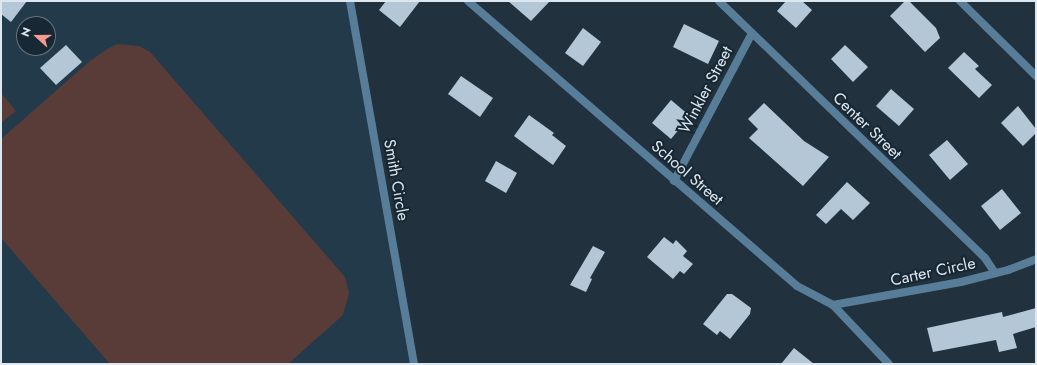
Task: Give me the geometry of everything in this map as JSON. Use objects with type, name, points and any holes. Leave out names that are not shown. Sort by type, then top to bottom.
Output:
[{"type":"street","name":"Smith Circle","points":[[350,1],[414,364]]},
{"type":"street","name":"School Street","points":[[468,1],[797,286],[833,305],[889,364]]},
{"type":"street","name":"Center Street","points":[[719,1],[751,35],[985,258],[995,274]]},
{"type":"street","points":[[960,1],[1036,76]]},
{"type":"street","name":"Winkler Street","points":[[674,181],[751,35]]},
{"type":"street","name":"Carter Circle","points":[[833,305],[995,274],[1036,259]]},
{"type":"shaded area","points":[[1,1],[347,1],[411,364],[1,364]]},
{"type":"shaded area","points":[[118,44],[139,46],[150,52],[345,277],[349,293],[343,315],[288,364],[110,364],[1,238],[1,139],[90,61],[109,48]]},
{"type":"shaded area","points":[[1,93],[16,111],[1,123]]},
{"type":"building","points":[[1,1],[27,1],[11,22],[1,14]]},
{"type":"building","points":[[386,1],[420,1],[400,27],[379,10]]},
{"type":"building","points":[[508,1],[550,1],[531,21]]},
{"type":"building","points":[[786,1],[802,1],[812,10],[796,28],[777,11]]},
{"type":"building","points":[[905,1],[909,1],[936,28],[940,38],[925,52],[890,16]]},
{"type":"building","points":[[684,24],[719,41],[708,64],[673,47]]},
{"type":"building","points":[[583,28],[601,42],[583,66],[565,53]]},
{"type":"building","points":[[66,45],[82,62],[56,85],[40,68],[54,56],[56,56],[56,54]]},
{"type":"building","points":[[845,45],[868,67],[853,82],[831,59]]},
{"type":"building","points":[[964,52],[979,66],[975,69],[992,85],[979,98],[948,68]]},
{"type":"building","points":[[461,76],[493,98],[480,117],[448,94]]},
{"type":"building","points":[[891,89],[914,109],[899,126],[876,106]]},
{"type":"building","points":[[671,100],[690,116],[671,139],[652,123]]},
{"type":"building","points":[[764,103],[804,141],[829,157],[803,186],[749,138],[758,129],[748,119]]},
{"type":"building","points":[[1018,106],[1036,129],[1036,133],[1023,146],[1001,123]]},
{"type":"building","points":[[529,115],[554,133],[552,135],[566,146],[553,165],[514,136]]},
{"type":"building","points":[[947,140],[968,164],[950,180],[929,155]]},
{"type":"building","points":[[496,161],[517,173],[506,193],[485,181]]},
{"type":"building","points":[[847,182],[870,203],[853,220],[841,209],[826,224],[816,215]]},
{"type":"building","points":[[1002,189],[1021,213],[1000,230],[981,206]]},
{"type":"building","points":[[664,237],[673,244],[676,240],[687,251],[683,256],[693,264],[684,274],[680,271],[673,279],[647,257]]},
{"type":"building","points":[[593,246],[605,252],[590,278],[592,279],[586,292],[570,285]]},
{"type":"building","points":[[727,294],[732,294],[751,308],[750,314],[730,339],[720,331],[717,335],[703,324]]},
{"type":"building","points":[[1036,308],[1036,327],[1013,334],[1017,348],[999,352],[996,340],[933,352],[927,328],[1002,312],[1003,317]]},
{"type":"building","points":[[794,348],[814,364],[781,364]]}]
